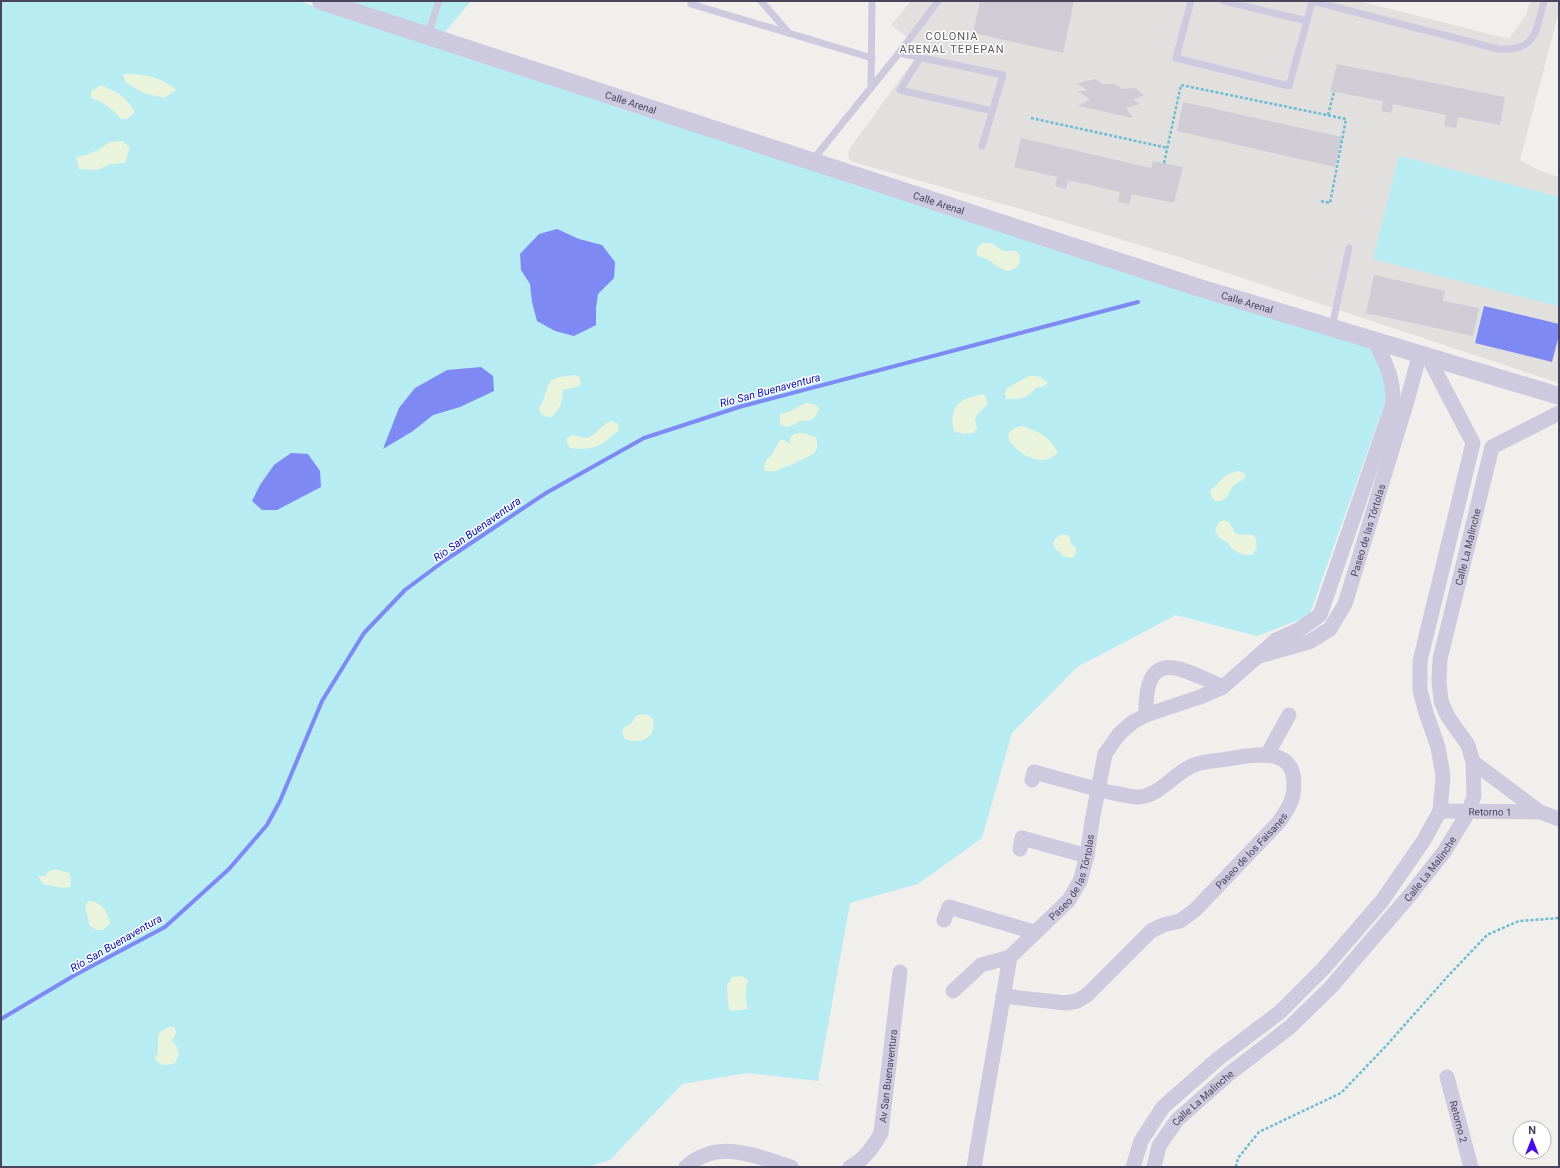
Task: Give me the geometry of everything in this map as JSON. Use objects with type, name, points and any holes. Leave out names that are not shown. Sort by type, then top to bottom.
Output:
[{"type":"street","name":"Calle Arenal","points":[[321,1],[1200,288],[1424,354],[1559,396]]},
{"type":"street","name":"Paseo de las Tórtolas","points":[[1010,957],[1034,932],[1069,900],[1080,881],[1087,856],[1105,754],[1119,734],[1133,722],[1146,715],[1200,697],[1223,687],[1276,640],[1300,629],[1320,615],[1393,403],[1394,390],[1389,369],[1374,340]]},
{"type":"street","name":"Paseo de las Tórtolas","points":[[1258,656],[1309,642],[1330,629],[1345,604],[1424,354]]},
{"type":"street","points":[[1424,354],[1473,443],[1482,450],[1489,450],[1559,413]]},
{"type":"street","name":"Calle La Malinche","points":[[1133,1167],[1141,1141],[1163,1107],[1219,1058],[1280,1012],[1323,970],[1390,890],[1424,840],[1440,811],[1443,776],[1438,747],[1426,713],[1420,690],[1420,661],[1473,443]]},
{"type":"street","name":"Calle La Malinche","points":[[1154,1167],[1159,1146],[1177,1120],[1229,1074],[1290,1027],[1331,987],[1410,895],[1444,852],[1469,812],[1474,796],[1473,762],[1468,745],[1448,717],[1441,701],[1439,681],[1440,659],[1484,486],[1492,448]]},
{"type":"street","points":[[1464,481],[1467,479],[1475,479],[1484,486]]},
{"type":"street","points":[[1146,715],[1145,697],[1148,683],[1153,673],[1161,668],[1173,667],[1223,687]]},
{"type":"street","points":[[1267,755],[1289,715]]},
{"type":"street","name":"Paseo de los Faisanes","points":[[1003,996],[1066,1003],[1077,1002],[1087,995],[1151,931],[1163,925],[1180,921],[1195,910],[1279,822],[1290,807],[1294,789],[1294,776],[1288,764],[1278,757],[1267,755],[1195,764],[1177,774],[1159,790],[1148,796],[1137,797],[1098,789],[1034,772],[1032,780]]},
{"type":"street","name":"Retorno 1","points":[[1473,762],[1540,812],[1559,819]]},
{"type":"street","name":"Retorno 1","points":[[1440,811],[1540,812]]},
{"type":"street","points":[[1020,849],[1022,838],[1087,856]]},
{"type":"street","points":[[944,920],[949,907],[1034,932]]},
{"type":"street","points":[[954,991],[981,965],[1010,957],[974,1167]]},
{"type":"street","name":"Av San Buenaventura","points":[[850,1167],[856,1164],[871,1151],[881,1133],[900,972]]},
{"type":"street","name":"Retorno 2","points":[[1447,1077],[1471,1167]]},
{"type":"street","points":[[686,1167],[704,1155],[724,1151],[747,1154],[791,1167]]},
{"type":"lane","points":[[428,36],[438,1]]},
{"type":"lane","points":[[761,1],[789,33]]},
{"type":"lane","points":[[871,88],[872,1]]},
{"type":"lane","points":[[811,161],[899,53],[938,1]]},
{"type":"lane","points":[[1191,1],[1176,58],[1289,86],[1312,1],[1498,49],[1510,50],[1520,48],[1530,42],[1535,33],[1544,1]]},
{"type":"lane","points":[[1224,1],[1307,20]]},
{"type":"lane","points":[[691,4],[872,58]]},
{"type":"lane","points":[[899,53],[1003,75],[982,146]]},
{"type":"lane","points":[[920,58],[900,90],[992,111]]},
{"type":"lane","points":[[1332,327],[1349,248]]},
{"type":"path","points":[[1164,163],[1181,84],[1346,119],[1330,203],[1321,201]]},
{"type":"path","points":[[1328,115],[1334,92]]},
{"type":"path","points":[[1031,118],[1168,148]]},
{"type":"path","points":[[1236,1167],[1238,1158],[1259,1132],[1341,1093],[1487,935],[1519,921],[1559,918]]},
{"type":"shaded area","points":[[1,1],[299,1],[1231,305],[1370,347],[1390,388],[1309,616],[1257,636],[1176,615],[1077,667],[1012,733],[982,838],[918,884],[850,903],[818,1081],[747,1073],[682,1084],[610,1160],[587,1167],[1,1167]]},
{"type":"shaded area","points":[[325,1],[471,1],[438,40]]},
{"type":"shaded area","points":[[911,1],[1359,1],[1509,39],[1526,15],[1530,1],[1559,1],[1559,11],[1520,160],[1538,170],[1559,177],[1559,383],[1182,258],[1021,209],[853,162],[849,159],[848,153],[850,148],[922,49],[891,25]]},
{"type":"shaded area","points":[[1399,156],[1559,197],[1559,306],[1373,259]]},
{"type":"sand","points":[[123,74],[152,77],[170,85],[177,90],[164,98],[144,93],[126,83]]},
{"type":"sand","points":[[101,85],[125,98],[135,112],[127,119],[121,119],[108,106],[91,98],[91,91]]},
{"type":"sand","points":[[123,141],[130,148],[125,163],[111,164],[97,170],[79,169],[76,157],[98,150],[110,142]]},
{"type":"sand","points":[[983,243],[991,243],[1004,251],[1016,251],[1020,255],[1019,264],[1014,269],[1007,271],[979,256],[976,254],[978,246]]},
{"type":"sand","points":[[576,375],[580,378],[581,384],[577,387],[563,390],[560,405],[555,414],[552,417],[546,417],[541,414],[539,408],[542,404],[549,383],[556,378]]},
{"type":"sand","points":[[1029,376],[1040,377],[1048,384],[1036,388],[1026,397],[1006,399],[1005,394],[1007,388]]},
{"type":"sand","points":[[984,394],[988,403],[976,416],[977,427],[974,433],[965,434],[955,432],[952,420],[956,407],[962,401],[973,396]]},
{"type":"sand","points":[[805,403],[814,404],[819,408],[814,418],[799,421],[788,427],[780,425],[780,414],[789,412]]},
{"type":"sand","points":[[611,421],[617,423],[619,428],[618,432],[605,442],[593,448],[570,448],[567,443],[567,438],[571,435],[585,438],[590,437]]},
{"type":"sand","points":[[1021,426],[1032,429],[1043,435],[1052,443],[1058,453],[1051,458],[1039,460],[1026,456],[1020,452],[1008,438],[1009,433],[1012,430]]},
{"type":"sand","points":[[803,433],[816,437],[817,446],[813,454],[779,470],[765,471],[764,466],[767,459],[771,456],[780,440],[784,440],[790,444],[790,438],[794,434]]},
{"type":"sand","points":[[1237,471],[1243,472],[1246,477],[1232,487],[1227,497],[1222,501],[1215,501],[1211,496],[1210,491],[1226,475]]},
{"type":"sand","points":[[1224,520],[1229,522],[1236,534],[1254,535],[1257,545],[1252,555],[1244,555],[1232,549],[1227,542],[1219,538],[1215,530],[1219,522]]},
{"type":"sand","points":[[1062,534],[1069,536],[1071,543],[1076,548],[1074,557],[1070,558],[1063,556],[1056,550],[1053,543],[1056,538]]},
{"type":"sand","points":[[642,714],[648,715],[653,719],[653,729],[651,734],[645,739],[637,741],[625,739],[622,732],[624,727],[631,723],[635,716]]},
{"type":"sand","points":[[56,869],[69,873],[71,879],[70,887],[62,888],[43,884],[38,876],[45,876],[49,871]]},
{"type":"sand","points":[[88,901],[93,901],[100,905],[107,914],[110,923],[103,930],[96,930],[89,925],[85,907]]},
{"type":"sand","points":[[742,976],[748,980],[746,988],[746,1001],[748,1009],[730,1011],[727,985],[732,977]]},
{"type":"sand","points":[[171,1026],[175,1028],[176,1033],[172,1041],[176,1045],[179,1055],[175,1063],[164,1065],[155,1059],[158,1049],[158,1036],[164,1029]]},
{"type":"water","points":[[557,229],[579,239],[602,245],[615,262],[614,278],[598,294],[596,325],[574,336],[555,331],[537,321],[532,302],[530,284],[521,270],[520,254],[539,234]]},
{"type":"water","points":[[1484,306],[1559,324],[1559,335],[1552,362],[1475,343]]},
{"type":"water","points":[[481,367],[493,376],[494,391],[460,407],[433,415],[413,431],[383,449],[399,408],[415,388],[447,370]]},
{"type":"water","points":[[291,453],[308,454],[320,471],[321,487],[277,510],[262,510],[252,501],[260,485],[274,465]]},
{"type":"building","points":[[980,1],[1074,1],[1063,53],[973,33]]},
{"type":"building","points":[[1337,64],[1505,97],[1500,125],[1458,117],[1456,128],[1444,126],[1446,115],[1393,104],[1391,113],[1381,111],[1383,101],[1330,91]]},
{"type":"building","points":[[1096,79],[1102,84],[1115,84],[1123,89],[1135,88],[1144,96],[1133,99],[1140,104],[1126,108],[1133,118],[1078,106],[1090,99],[1077,91],[1088,91],[1077,83]]},
{"type":"building","points":[[1183,102],[1342,137],[1335,167],[1177,131]]},
{"type":"building","points":[[1021,138],[1151,168],[1153,161],[1183,167],[1174,203],[1132,194],[1129,204],[1118,202],[1120,192],[1068,180],[1066,189],[1055,186],[1057,177],[1014,167]]},
{"type":"building","points":[[1374,275],[1445,291],[1443,301],[1479,308],[1473,336],[1366,313]]},
{"type":"waterway","name":"Río San Buenaventura","points":[[1,1019],[75,975],[165,927],[229,869],[267,825],[280,801],[322,701],[364,633],[405,590],[444,561],[546,493],[644,438],[739,407],[1138,302]]},
{"type":"district","name":"COLONIA ARENAL TEPEPAN","points":[[952,42]]}]
